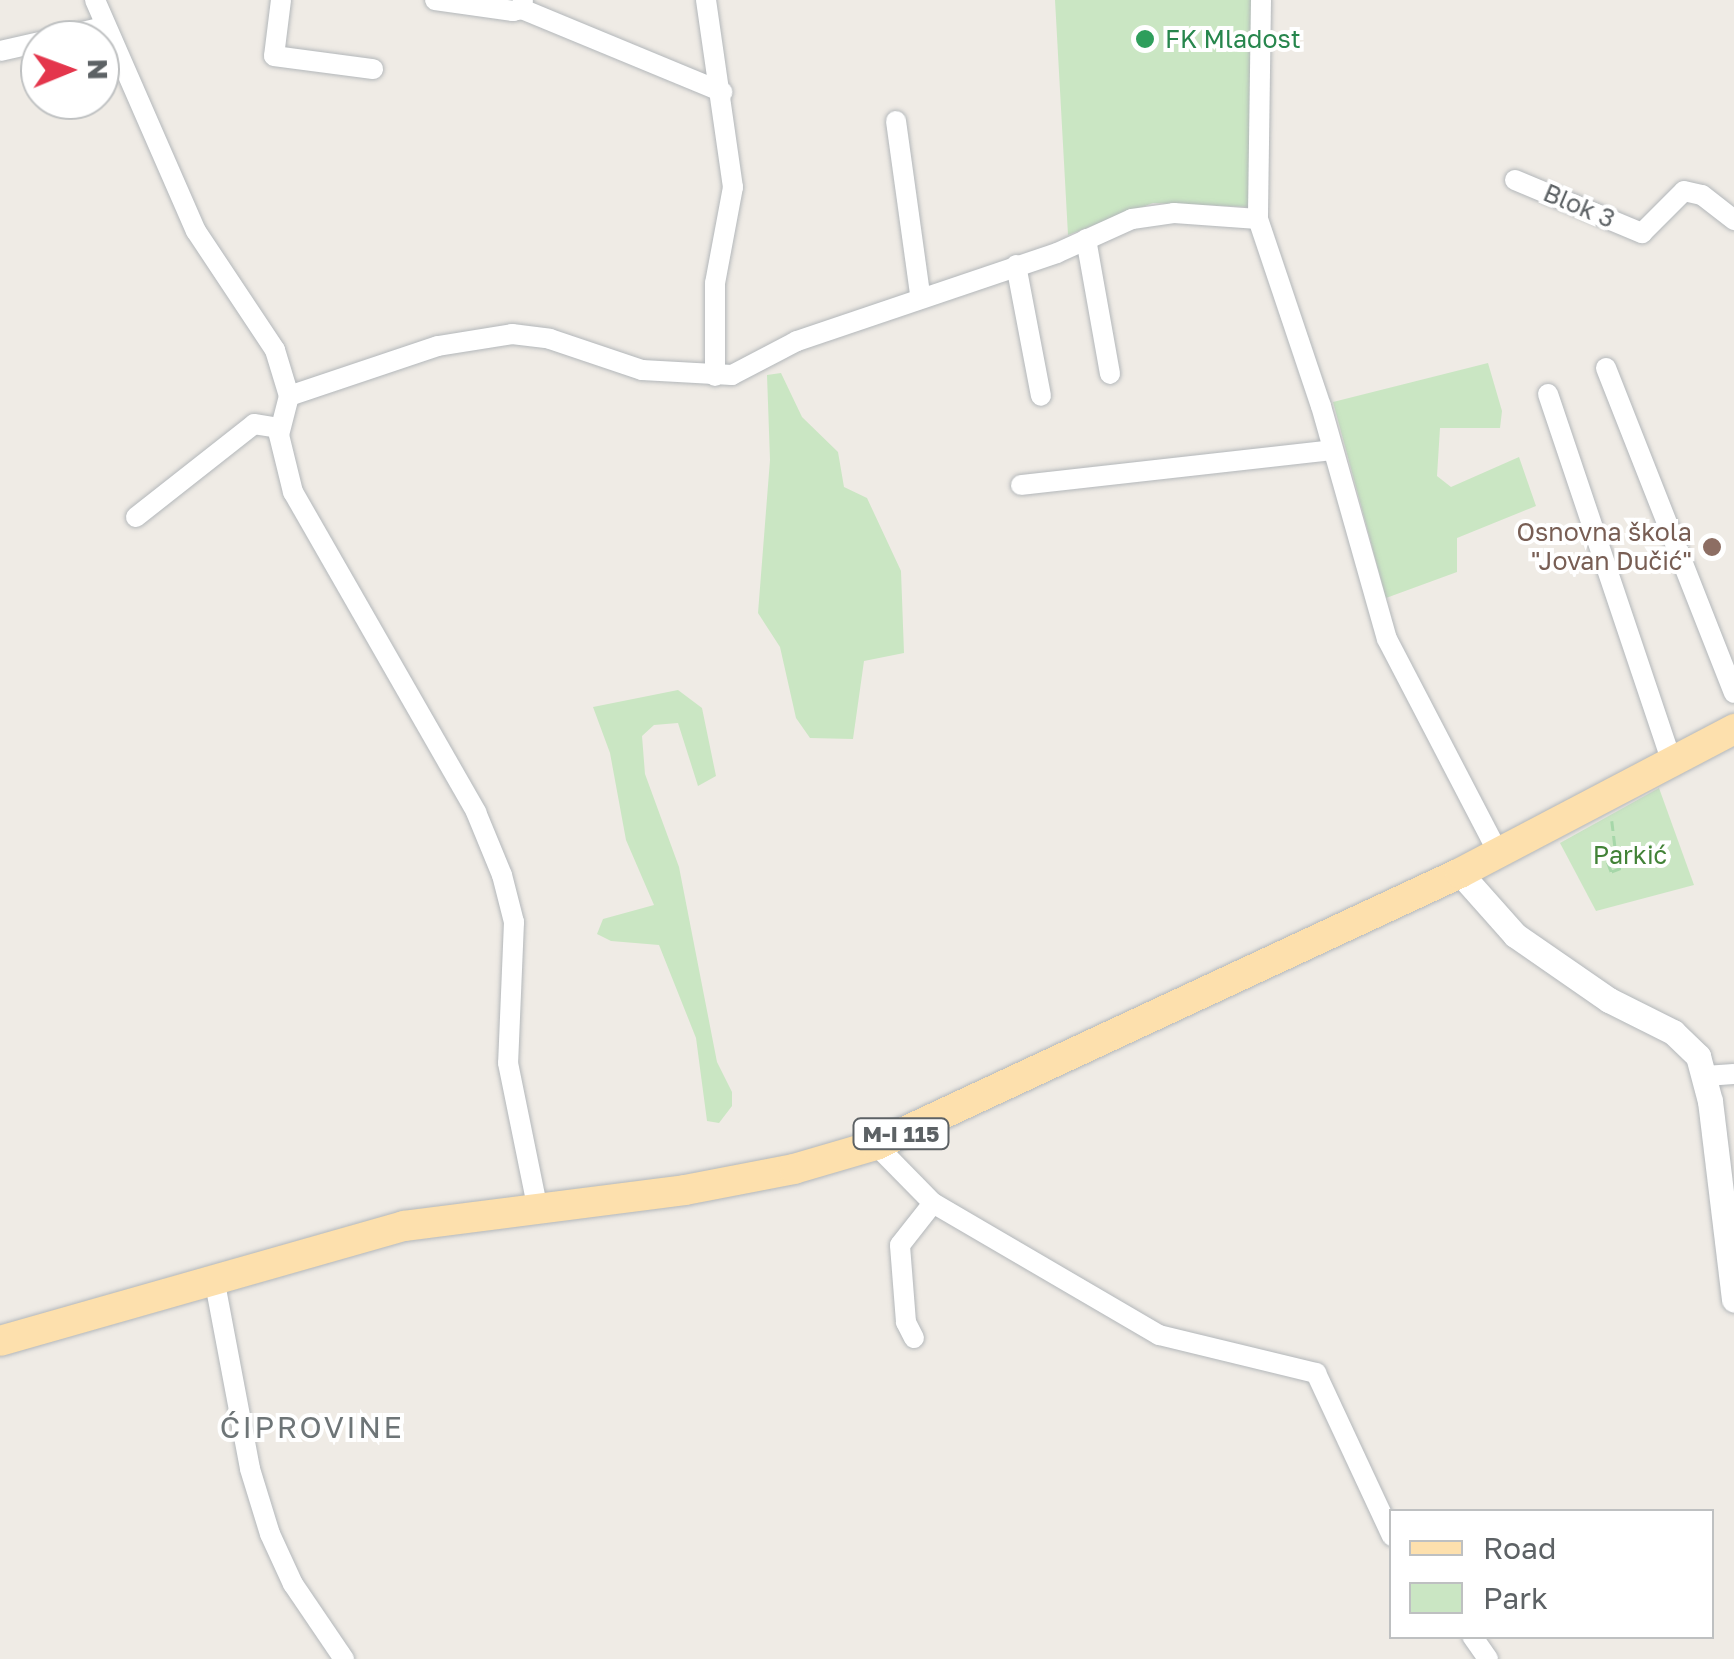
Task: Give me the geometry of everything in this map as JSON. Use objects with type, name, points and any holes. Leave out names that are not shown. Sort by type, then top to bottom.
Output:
[{"type":"main road","name":"M-I 115","points":[[0,1341],[404,1226],[685,1190],[794,1169],[876,1145],[1460,873],[1734,729]]},
{"type":"street","points":[[280,0],[274,56],[372,69]]},
{"type":"street","points":[[435,0],[522,4],[722,92]]},
{"type":"street","points":[[706,0],[733,187],[714,283],[715,376]]},
{"type":"street","points":[[1261,0],[1258,219],[1387,639],[1499,854]]},
{"type":"street","points":[[120,62],[196,231],[276,350],[290,396],[280,428],[293,492],[476,812],[502,875],[514,922],[508,1063],[537,1206]]},
{"type":"street","points":[[896,120],[920,295]]},
{"type":"street","name":"Blok 3","points":[[1515,180],[1642,233],[1684,191],[1702,195],[1734,220]]},
{"type":"street","points":[[290,396],[438,346],[512,334],[550,339],[642,370],[732,376],[797,341],[1132,220],[1174,214],[1258,219]]},
{"type":"street","points":[[1086,239],[1110,374]]},
{"type":"street","points":[[1016,265],[1041,396]]},
{"type":"street","points":[[1606,368],[1734,694]]},
{"type":"street","points":[[1548,394],[1672,762]]},
{"type":"street","points":[[136,517],[254,424],[280,428]]},
{"type":"street","points":[[1021,485],[1331,450]]},
{"type":"street","points":[[1460,873],[1516,935],[1609,1000],[1689,1044],[1705,1076],[1734,1300]]},
{"type":"street","points":[[1705,1076],[1734,1074]]},
{"type":"street","points":[[876,1145],[933,1203],[1158,1335],[1316,1372],[1389,1530]]},
{"type":"street","points":[[914,1338],[906,1322],[900,1244],[933,1203]]},
{"type":"street","points":[[214,1278],[250,1469],[270,1534],[294,1584],[344,1659]]},
{"type":"path","points":[[1611,814],[1616,852]]},
{"type":"path","points":[[1628,847],[1634,862],[1610,872],[1605,856],[1616,852],[1628,847]]},
{"type":"green space","points":[[1055,0],[1251,0],[1250,207],[1153,203],[1068,235]]},
{"type":"green space","points":[[1488,363],[1502,411],[1500,428],[1440,428],[1437,476],[1451,487],[1519,457],[1536,506],[1457,538],[1457,572],[1386,598],[1333,402]]},
{"type":"green space","points":[[781,373],[802,417],[838,452],[844,487],[867,498],[901,571],[904,653],[864,661],[853,739],[810,738],[796,718],[780,647],[758,613],[770,460],[767,375]]},
{"type":"green space","points":[[678,690],[702,708],[716,776],[698,786],[678,723],[654,725],[642,736],[645,774],[679,867],[717,1062],[732,1092],[732,1106],[719,1123],[707,1121],[696,1038],[659,945],[611,941],[597,934],[603,919],[654,905],[626,840],[610,753],[593,707]]},
{"type":"green space","name":"Parkić","points":[[1659,788],[1694,885],[1596,911],[1560,843]]},
{"type":"place","name":"FK Mladost","points":[[1145,39]]},
{"type":"place","name":"Osnovna škola \"Jovan Dučić\"","points":[[1712,547]]},
{"type":"district","name":"ĆIPROVINE","points":[[312,1427]]}]
